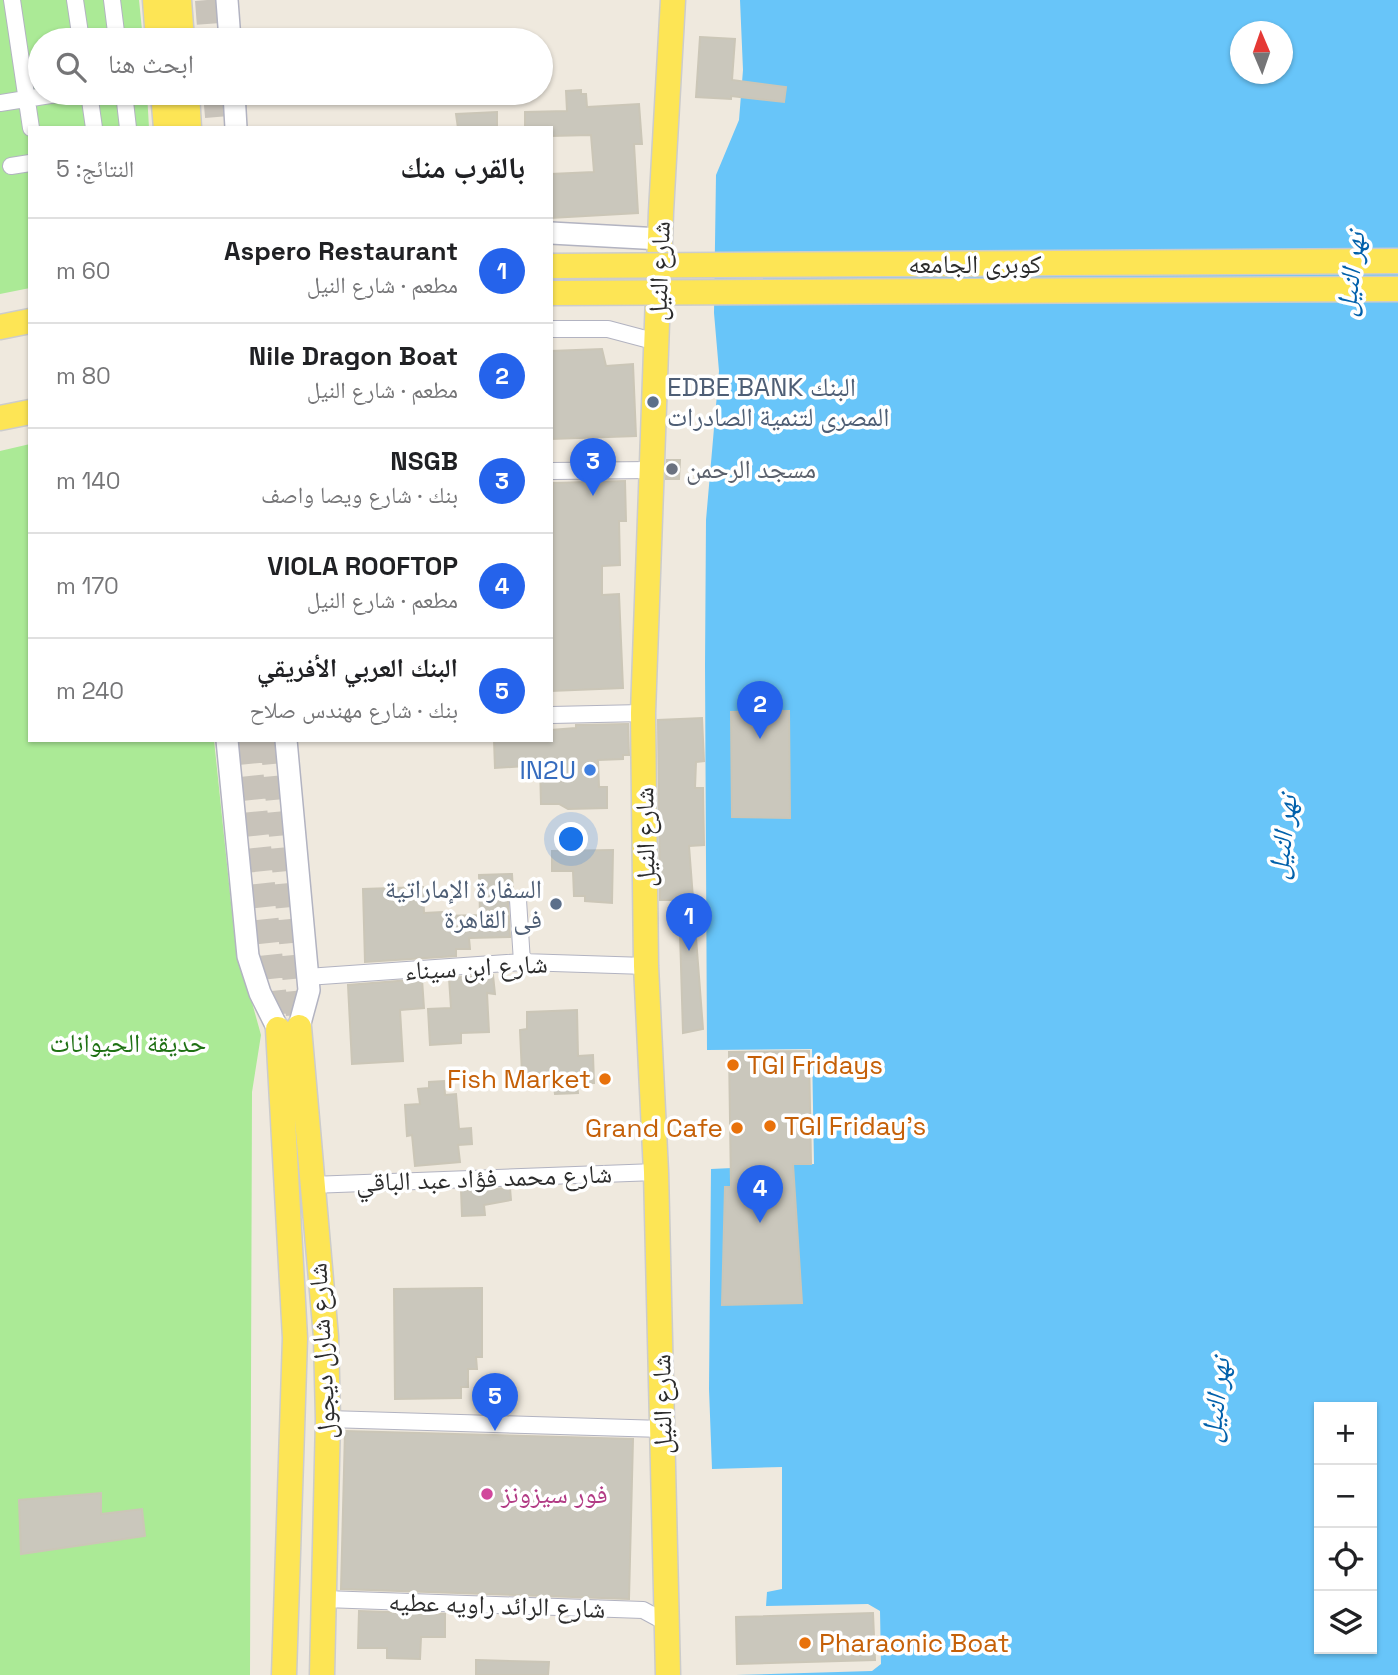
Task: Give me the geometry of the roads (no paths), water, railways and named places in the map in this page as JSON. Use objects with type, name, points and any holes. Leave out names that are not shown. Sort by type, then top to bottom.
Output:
[{"type":"main road","points":[[155,0],[157,28]]},
{"type":"main road","points":[[178,0],[181,28]]},
{"type":"main road","name":"شارع النيل","points":[[668,1675],[656,1172],[646,966],[643,713],[651,470],[673,0]]},
{"type":"main road","points":[[164,105],[166,126]]},
{"type":"main road","points":[[188,105],[189,126]]},
{"type":"main road","name":"كوبرى الجامعه","points":[[553,266],[1398,261]]},
{"type":"main road","name":"كوبرى الجامعه","points":[[553,293],[1398,289]]},
{"type":"main road","points":[[0,327],[28,321]]},
{"type":"main road","points":[[0,418],[28,412]]},
{"type":"main road","name":"شارع شارل ديجول","points":[[288,1028],[311,1185],[326,1337],[328,1419],[321,1675]]},
{"type":"main road","name":"شارع شارل ديجول","points":[[285,1675],[295,1338],[288,1028]]},
{"type":"street","points":[[12,0],[31,126]]},
{"type":"street","points":[[75,0],[79,28]]},
{"type":"street","points":[[112,0],[116,28]]},
{"type":"street","points":[[227,0],[229,28]]},
{"type":"street","points":[[0,103],[27,99]]},
{"type":"street","points":[[91,105],[94,126]]},
{"type":"street","points":[[125,105],[128,126]]},
{"type":"street","points":[[235,105],[236,126]]},
{"type":"street","points":[[11,166],[28,163]]},
{"type":"street","points":[[553,233],[661,239]]},
{"type":"street","points":[[553,329],[608,329],[657,342]]},
{"type":"street","points":[[553,471],[651,470]]},
{"type":"street","points":[[553,715],[643,713]]},
{"type":"street","points":[[227,742],[248,956],[260,993],[288,1028],[308,1003],[286,742]]},
{"type":"street","points":[[519,900],[522,962]]},
{"type":"street","name":"شارع ابن سيناء","points":[[307,976],[522,962],[646,966]]},
{"type":"street","name":"شارع محمد فؤاد عبد الباقي","points":[[311,1185],[656,1172]]},
{"type":"street","points":[[328,1419],[663,1429]]},
{"type":"street","name":"شارع الرائد راويه عطيه","points":[[324,1599],[643,1609],[667,1623]]},
{"type":"water","name":"نهر النيل","points":[[740,0],[1398,0],[1398,1675],[736,1675],[872,1671],[881,1664],[880,1611],[868,1604],[766,1606],[767,1592],[782,1589],[782,1467],[712,1469],[709,1389],[711,1169],[814,1164],[812,1049],[707,1050],[706,520],[719,371],[714,313],[716,175],[739,120],[743,70]]},
{"type":"tunnel","points":[[207,0],[209,28]]},
{"type":"tunnel","points":[[216,105],[218,126]]},
{"type":"tunnel","points":[[248,742],[278,1029]]},
{"type":"tunnel","points":[[272,742],[299,1027]]},
{"type":"place","name":"EDBE BANK البنك المصرى لتنمية الصادرات","points":[[653,402]]},
{"type":"place","name":"مسجد الرحمن","points":[[672,469]]},
{"type":"place","name":"NSGB","points":[[593,496]]},
{"type":"place","name":"Nile Dragon Boat","points":[[760,739]]},
{"type":"place","name":"IN2U","points":[[590,770]]},
{"type":"place","name":"السفارة الإماراتية فى القاهرة","points":[[556,904]]},
{"type":"place","name":"Aspero Restaurant","points":[[689,951]]},
{"type":"place","name":"TGI Fridays","points":[[733,1065]]},
{"type":"place","name":"Fish Market","points":[[605,1079]]},
{"type":"place","name":"TGI Friday's","points":[[770,1126]]},
{"type":"place","name":"Grand Cafe","points":[[737,1128]]},
{"type":"place","name":"VIOLA ROOFTOP","points":[[760,1223]]},
{"type":"place","name":"البنك العربي الأفريقي","points":[[495,1431]]},
{"type":"place","name":"فور سيزونز","points":[[487,1494]]},
{"type":"place","name":"Pharaonic Boat","points":[[805,1643]]},
{"type":"park label","name":"حديقة الحيوانات","points":[[128,1043]]}]
